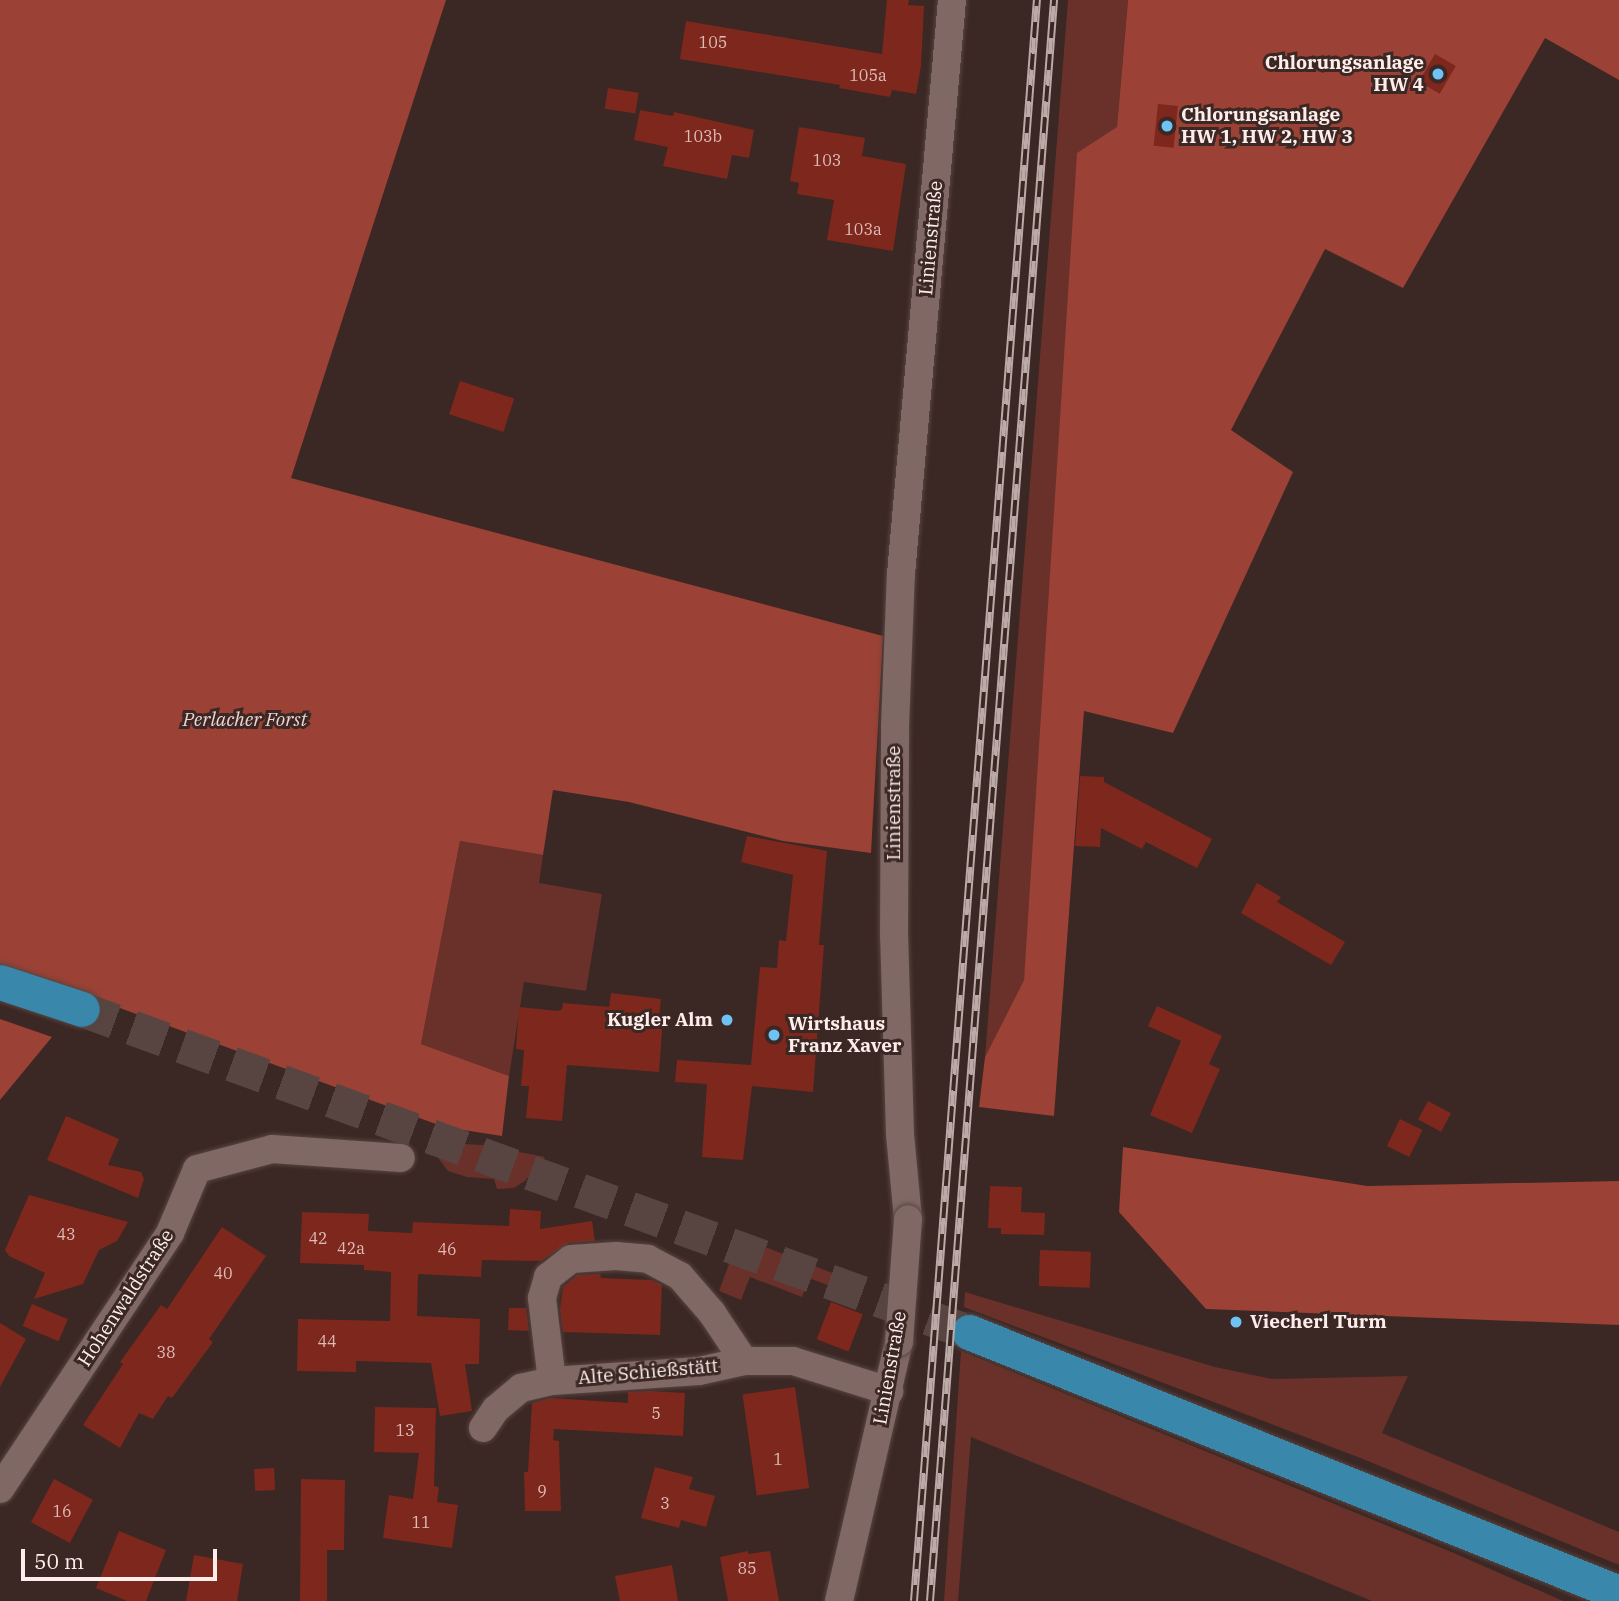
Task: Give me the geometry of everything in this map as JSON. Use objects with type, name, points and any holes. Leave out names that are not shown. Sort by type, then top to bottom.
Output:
[{"type":"main road","points":[[0,982],[82,1009]]},
{"type":"main road","points":[[969,1332],[1619,1592]]},
{"type":"street","name":"Linienstraße","points":[[839,1601],[899,1342],[908,1219],[900,1134],[894,936],[895,727],[901,574],[952,0]]},
{"type":"street","name":"Hohenwaldstraße","points":[[0,1489],[170,1233],[197,1169],[272,1149],[401,1158]]},
{"type":"street","name":"Alte Schießstätt","points":[[552,1381],[542,1298],[548,1277],[571,1259],[616,1256],[648,1259],[680,1276],[712,1312],[744,1361]]},
{"type":"street","name":"Alte Schießstätt","points":[[483,1428],[496,1409],[521,1388],[552,1381],[699,1371],[744,1361],[793,1361],[889,1391]]},
{"type":"shaded area","points":[[1068,0],[1128,0],[1117,127],[1024,980],[985,1057]]},
{"type":"shaded area","points":[[460,841],[543,855],[539,883],[602,894],[586,991],[524,982],[509,1076],[421,1044]]},
{"type":"shaded area","points":[[444,1143],[483,1145],[545,1157],[526,1180],[514,1188],[497,1189],[494,1179],[467,1177],[448,1171],[439,1159],[438,1147]]},
{"type":"shaded area","points":[[739,1237],[835,1274],[830,1286],[809,1278],[802,1297],[750,1277],[741,1300],[719,1291]]},
{"type":"shaded area","points":[[965,1292],[1215,1367],[1272,1379],[1408,1376],[1382,1433],[1619,1532],[1619,1565],[1363,1459],[964,1307]]},
{"type":"shaded area","points":[[961,1351],[1454,1553],[1563,1601],[1372,1601],[971,1437],[958,1601],[944,1601]]},
{"type":"green space","name":"Perlacher Forst","points":[[0,0],[446,0],[291,478],[883,636],[871,853],[783,841],[629,802],[553,790],[543,855],[460,841],[421,1044],[509,1076],[502,1136],[444,1127],[0,964]]},
{"type":"green space","points":[[1128,0],[1619,0],[1619,80],[1545,38],[1403,288],[1325,249],[1231,430],[1293,472],[1173,733],[1084,711],[1054,1116],[979,1107],[985,1057],[1024,980],[1077,153],[1117,127]]},
{"type":"green space","points":[[0,1019],[52,1037],[0,1100]]},
{"type":"green space","points":[[1123,1147],[1367,1186],[1619,1181],[1619,1325],[1206,1309],[1119,1212]]},
{"type":"building","points":[[887,0],[909,0],[908,5],[924,6],[921,66],[916,94],[892,90],[890,97],[839,88],[840,85],[680,59],[686,21],[882,54]]},
{"type":"building","name":"Chlorungsanlage HW 4","points":[[1435,54],[1456,66],[1440,94],[1419,82]]},
{"type":"building","points":[[608,88],[639,93],[635,114],[605,109]]},
{"type":"building","name":"Chlorungsanlage HW 1, HW 2, HW 3","points":[[1158,104],[1178,106],[1174,148],[1154,146]]},
{"type":"building","points":[[640,110],[673,116],[674,112],[754,130],[749,158],[732,155],[727,179],[663,166],[668,147],[634,140]]},
{"type":"building","points":[[799,127],[865,138],[862,156],[906,164],[893,251],[827,240],[834,200],[797,194],[799,183],[790,181]]},
{"type":"building","points":[[460,381],[514,399],[503,432],[449,414]]},
{"type":"building","points":[[1080,776],[1104,777],[1104,782],[1212,839],[1197,868],[1146,842],[1142,849],[1101,828],[1100,847],[1075,846]]},
{"type":"building","points":[[747,836],[827,851],[819,945],[824,945],[813,1092],[752,1086],[743,1160],[702,1157],[707,1084],[675,1082],[677,1060],[751,1065],[760,967],[777,968],[779,940],[786,941],[793,875],[741,862]]},
{"type":"building","points":[[1257,883],[1281,897],[1277,902],[1345,942],[1331,965],[1241,913]]},
{"type":"building","points":[[611,993],[661,999],[659,1017],[663,1017],[659,1072],[567,1065],[562,1121],[526,1118],[529,1086],[521,1086],[524,1050],[516,1049],[519,1007],[558,1011],[562,1009],[563,1003],[609,1007]]},
{"type":"building","points":[[1157,1006],[1222,1036],[1209,1064],[1220,1069],[1192,1133],[1150,1115],[1181,1041],[1148,1026]]},
{"type":"building","points":[[1428,1101],[1451,1113],[1441,1132],[1418,1120]]},
{"type":"building","points":[[66,1116],[119,1139],[108,1165],[141,1172],[144,1179],[138,1198],[47,1160]]},
{"type":"building","points":[[1400,1119],[1422,1130],[1409,1157],[1387,1146]]},
{"type":"building","points":[[990,1186],[1022,1187],[1021,1212],[1045,1213],[1044,1235],[1001,1234],[1001,1228],[988,1228]]},
{"type":"building","points":[[29,1195],[128,1222],[117,1241],[99,1250],[83,1284],[34,1299],[45,1273],[9,1256],[5,1250]]},
{"type":"building","points":[[510,1209],[541,1211],[540,1229],[592,1221],[595,1241],[569,1243],[541,1261],[482,1260],[481,1277],[418,1274],[417,1316],[480,1319],[479,1364],[465,1364],[472,1411],[440,1416],[431,1363],[356,1361],[356,1372],[297,1371],[298,1319],[390,1321],[391,1272],[364,1270],[364,1265],[300,1263],[302,1212],[369,1214],[368,1231],[412,1233],[413,1222],[509,1226]]},
{"type":"building","points":[[222,1227],[266,1256],[209,1339],[213,1342],[172,1398],[168,1396],[153,1419],[139,1413],[120,1448],[83,1425],[123,1364],[120,1362],[161,1305],[167,1309]]},
{"type":"building","points":[[1040,1250],[1091,1252],[1090,1288],[1039,1286]]},
{"type":"building","points":[[600,1274],[601,1278],[652,1280],[662,1285],[660,1335],[563,1332],[560,1309],[563,1287],[577,1275]]},
{"type":"building","points":[[831,1302],[863,1314],[848,1352],[817,1339]]},
{"type":"building","points":[[32,1304],[68,1319],[59,1341],[23,1326]]},
{"type":"building","points":[[509,1308],[526,1308],[529,1331],[508,1330]]},
{"type":"building","points":[[0,1323],[26,1339],[0,1387]]},
{"type":"building","points":[[795,1387],[809,1488],[757,1495],[743,1394]]},
{"type":"building","points":[[628,1392],[685,1393],[683,1436],[554,1429],[553,1440],[559,1441],[561,1511],[525,1511],[524,1472],[528,1472],[532,1403],[551,1398],[628,1403]]},
{"type":"building","points":[[375,1407],[436,1408],[434,1486],[439,1487],[437,1502],[458,1505],[452,1548],[383,1538],[389,1495],[413,1499],[419,1453],[374,1452]]},
{"type":"building","points":[[655,1467],[693,1477],[689,1489],[715,1496],[706,1527],[681,1520],[679,1528],[641,1518]]},
{"type":"building","points":[[274,1468],[275,1490],[255,1491],[254,1469]]},
{"type":"building","points":[[54,1479],[93,1500],[70,1543],[31,1522]]},
{"type":"building","points":[[301,1479],[345,1480],[344,1550],[327,1550],[327,1601],[300,1601]]},
{"type":"building","points":[[119,1531],[166,1550],[146,1601],[127,1601],[96,1588]]},
{"type":"building","points":[[748,1551],[748,1554],[770,1551],[779,1601],[728,1601],[720,1557]]},
{"type":"building","points":[[194,1555],[243,1564],[237,1601],[186,1601]]},
{"type":"building","points":[[672,1565],[678,1601],[620,1601],[615,1576]]},
{"type":"tunnel","points":[[82,1009],[969,1332]]},
{"type":"railway","points":[[914,1601],[1037,0]]},
{"type":"railway","points":[[930,1601],[1054,0]]},
{"type":"place","name":"Chlorungsanlage HW 4","points":[[1438,74]]},
{"type":"place","name":"Chlorungsanlage HW 1, HW 2, HW 3","points":[[1167,126]]},
{"type":"place","name":"Kugler Alm","points":[[727,1020]]},
{"type":"place","name":"Wirtshaus Franz Xaver","points":[[774,1035]]},
{"type":"place","name":"Viecherl Turm","points":[[1236,1322]]}]
